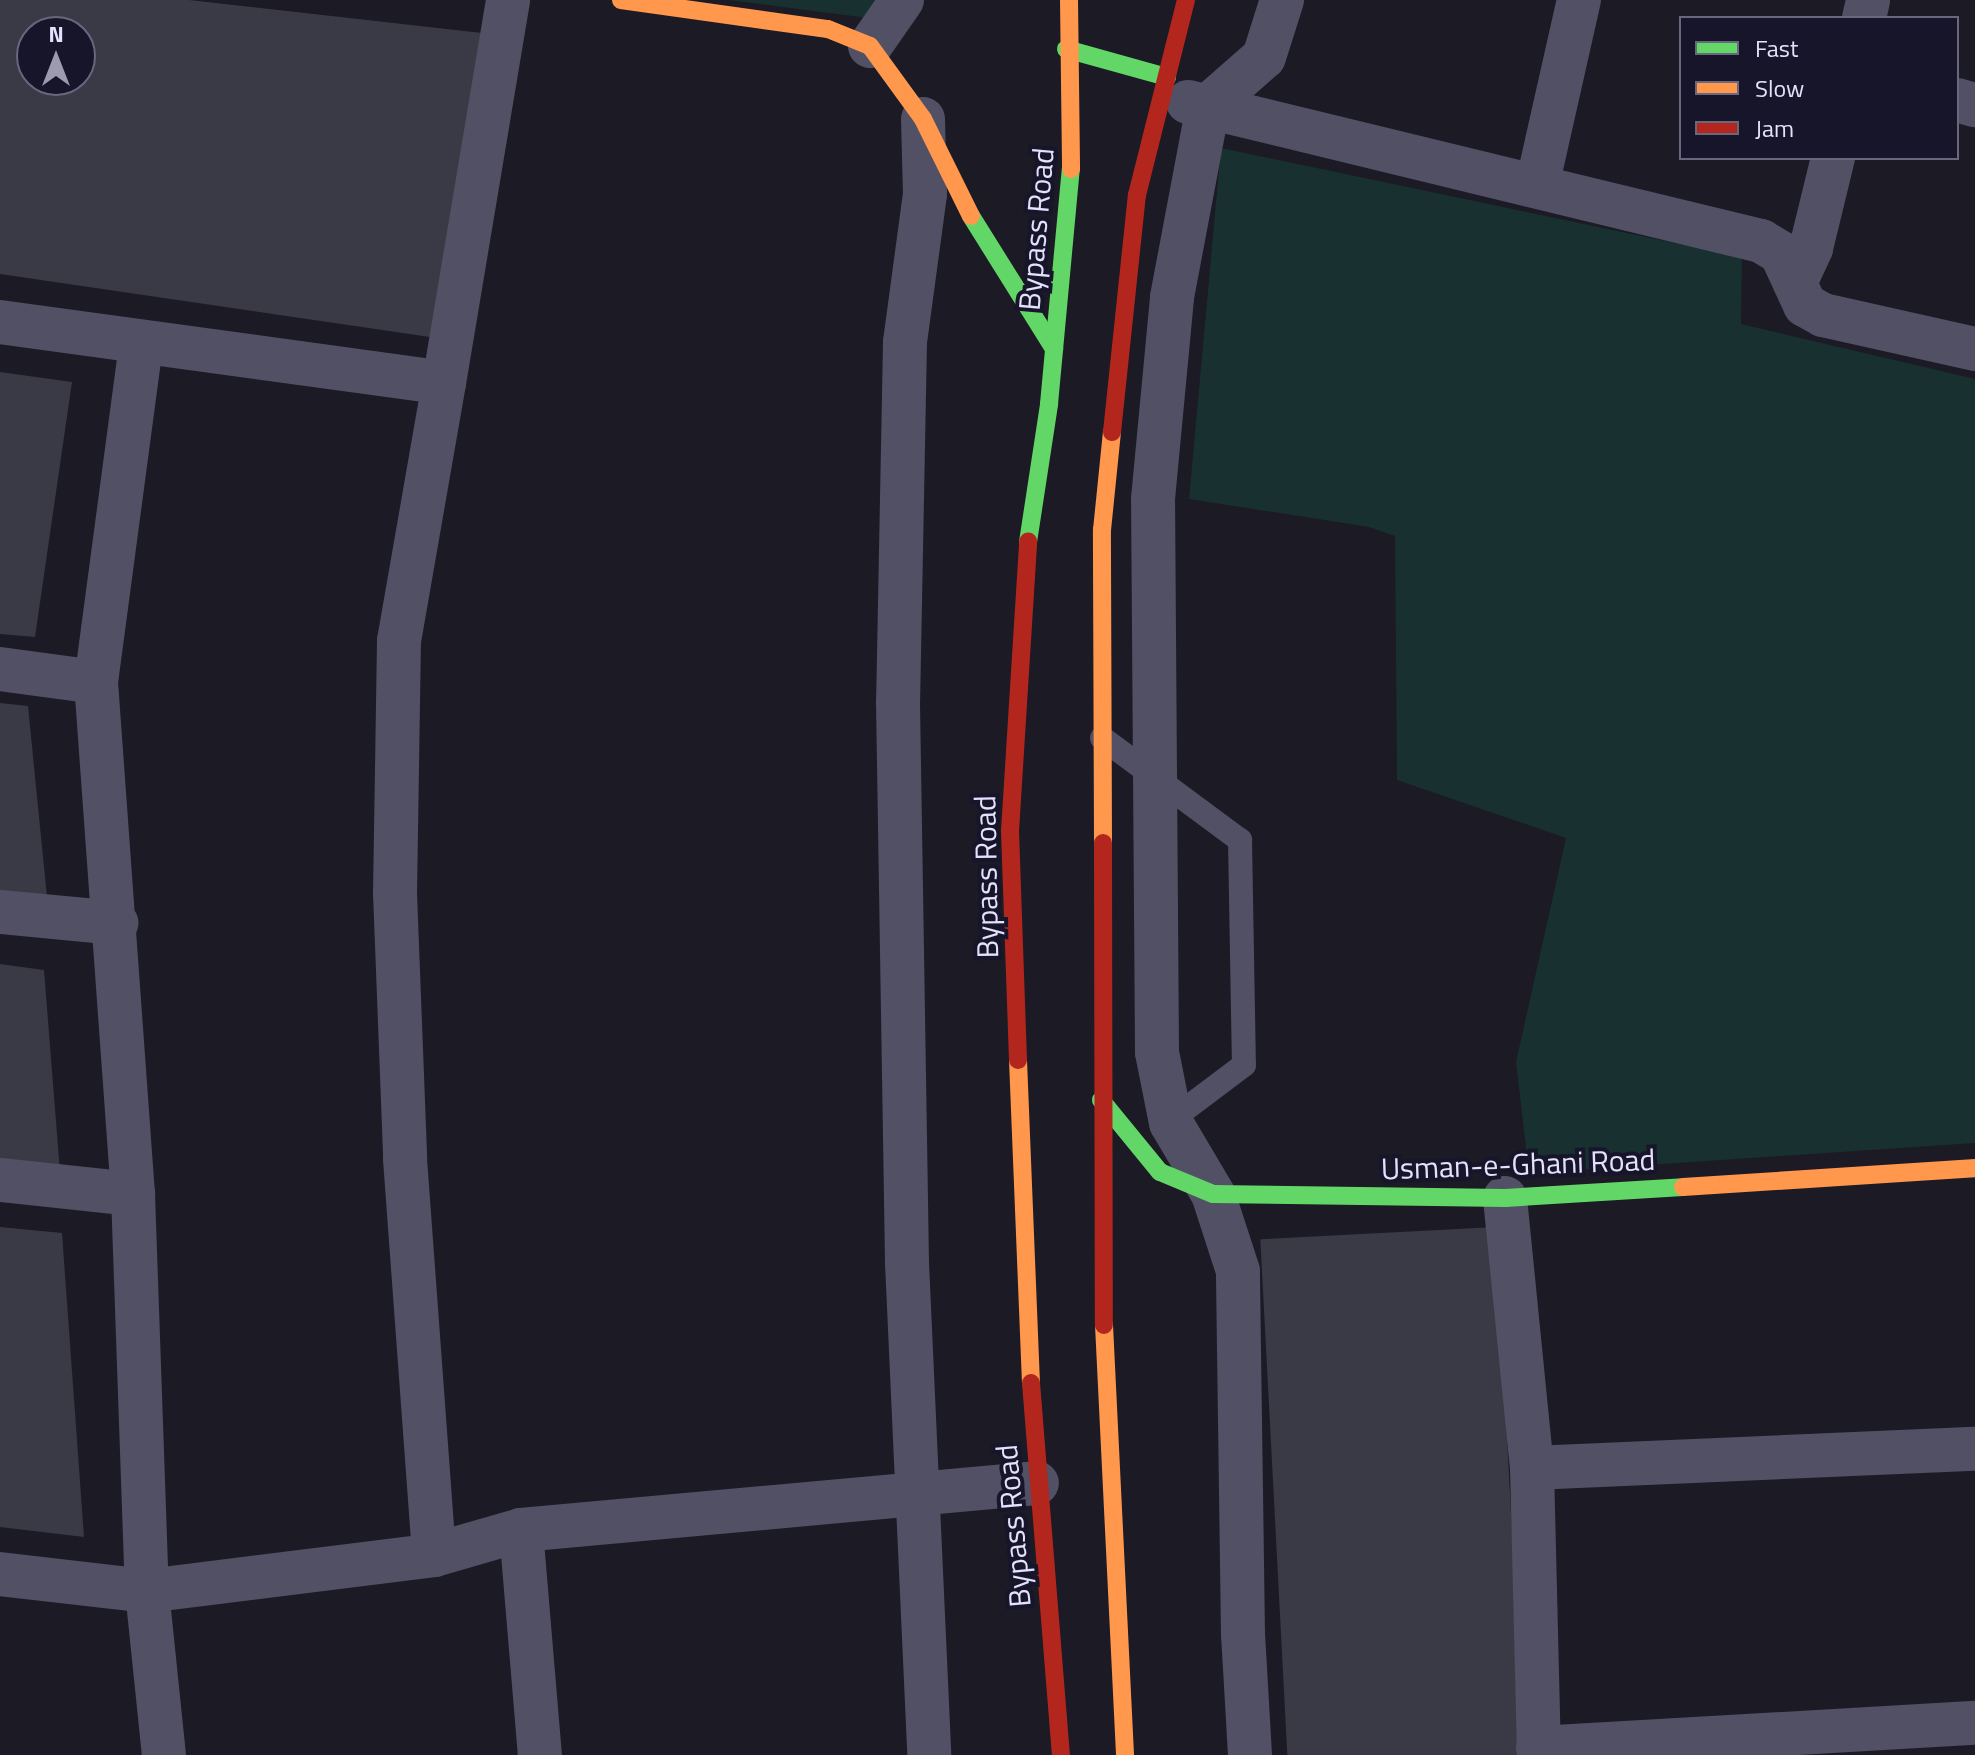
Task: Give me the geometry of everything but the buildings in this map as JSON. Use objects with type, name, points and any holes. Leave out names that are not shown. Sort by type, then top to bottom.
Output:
[{"type":"main road","points":[[621,0],[828,29],[870,46],[923,119],[986,247],[1054,349]]},
{"type":"main road","name":"Bypass Road","points":[[1061,1755],[1037,1483],[1010,831],[1023,577],[1054,349],[1073,144],[1066,49],[1069,0]]},
{"type":"main road","points":[[1125,1755],[1104,1334],[1101,1100],[1102,530],[1137,195],[1186,0]]},
{"type":"main road","points":[[1066,49],[1165,86]]},
{"type":"main road","name":"Usman-e-Ghani Road","points":[[1101,1100],[1128,1139],[1160,1172],[1213,1194],[1505,1198],[1975,1168]]},
{"type":"street","points":[[434,1555],[405,1159],[395,893],[399,640],[508,0]]},
{"type":"street","points":[[870,46],[902,0]]},
{"type":"street","points":[[1250,1755],[1243,1635],[1240,1298],[1232,1245],[1213,1194],[1171,1123],[1155,1028],[1153,499],[1160,387],[1208,106],[1264,57],[1282,0]]},
{"type":"street","points":[[1537,186],[1579,0]]},
{"type":"street","points":[[1165,86],[1208,106],[1761,241],[1781,253],[1805,305],[1823,315],[1975,349]]},
{"type":"street","points":[[923,119],[925,194],[905,342],[898,702],[907,1263],[929,1755]]},
{"type":"street","points":[[1795,283],[1811,248],[1833,160]]},
{"type":"street","points":[[0,322],[444,383]]},
{"type":"street","points":[[141,343],[96,682],[116,923],[133,1194],[147,1591],[164,1755]]},
{"type":"street","points":[[0,669],[96,682]]},
{"type":"street","points":[[0,912],[116,923]]},
{"type":"street","points":[[0,1180],[133,1194]]},
{"type":"street","points":[[1505,1198],[1532,1468],[1538,1752],[1975,1723]]},
{"type":"street","points":[[1532,1468],[1975,1449]]},
{"type":"street","points":[[0,1574],[147,1591],[434,1555],[521,1530],[1037,1483]]},
{"type":"street","points":[[521,1530],[540,1755]]},
{"type":"lane","points":[[1102,738],[1154,773],[1240,840],[1244,1065],[1171,1123],[1128,1139]]},
{"type":"green space","points":[[729,0],[913,0],[906,23]]},
{"type":"green space","points":[[1221,148],[1742,257],[1741,324],[1975,379],[1975,1143],[1529,1173],[1516,1062],[1566,838],[1397,780],[1395,536],[1369,527],[1189,499]]},
{"type":"traffic: fast","points":[[1066,49],[1167,77]]},
{"type":"traffic: fast","points":[[1028,542],[1049,404],[1071,169]]},
{"type":"traffic: fast","points":[[971,216],[1054,349]]},
{"type":"traffic: fast","points":[[1101,1100],[1160,1172],[1213,1194],[1505,1198],[1683,1187]]},
{"type":"traffic: slow","points":[[621,0],[828,29],[870,46],[923,119],[971,216]]},
{"type":"traffic: slow","points":[[1069,0],[1071,169]]},
{"type":"traffic: slow","points":[[1103,843],[1102,530],[1112,432]]},
{"type":"traffic: slow","points":[[1018,1060],[1031,1383]]},
{"type":"traffic: slow","points":[[1683,1187],[1975,1168]]},
{"type":"traffic: slow","points":[[1104,1325],[1125,1755]]},
{"type":"traffic: jam","points":[[1112,432],[1137,195],[1186,0]]},
{"type":"traffic: jam","points":[[1018,1060],[1010,831],[1028,542]]},
{"type":"traffic: jam","points":[[1103,843],[1104,1325]]},
{"type":"traffic: jam","points":[[1031,1383],[1061,1755]]}]
